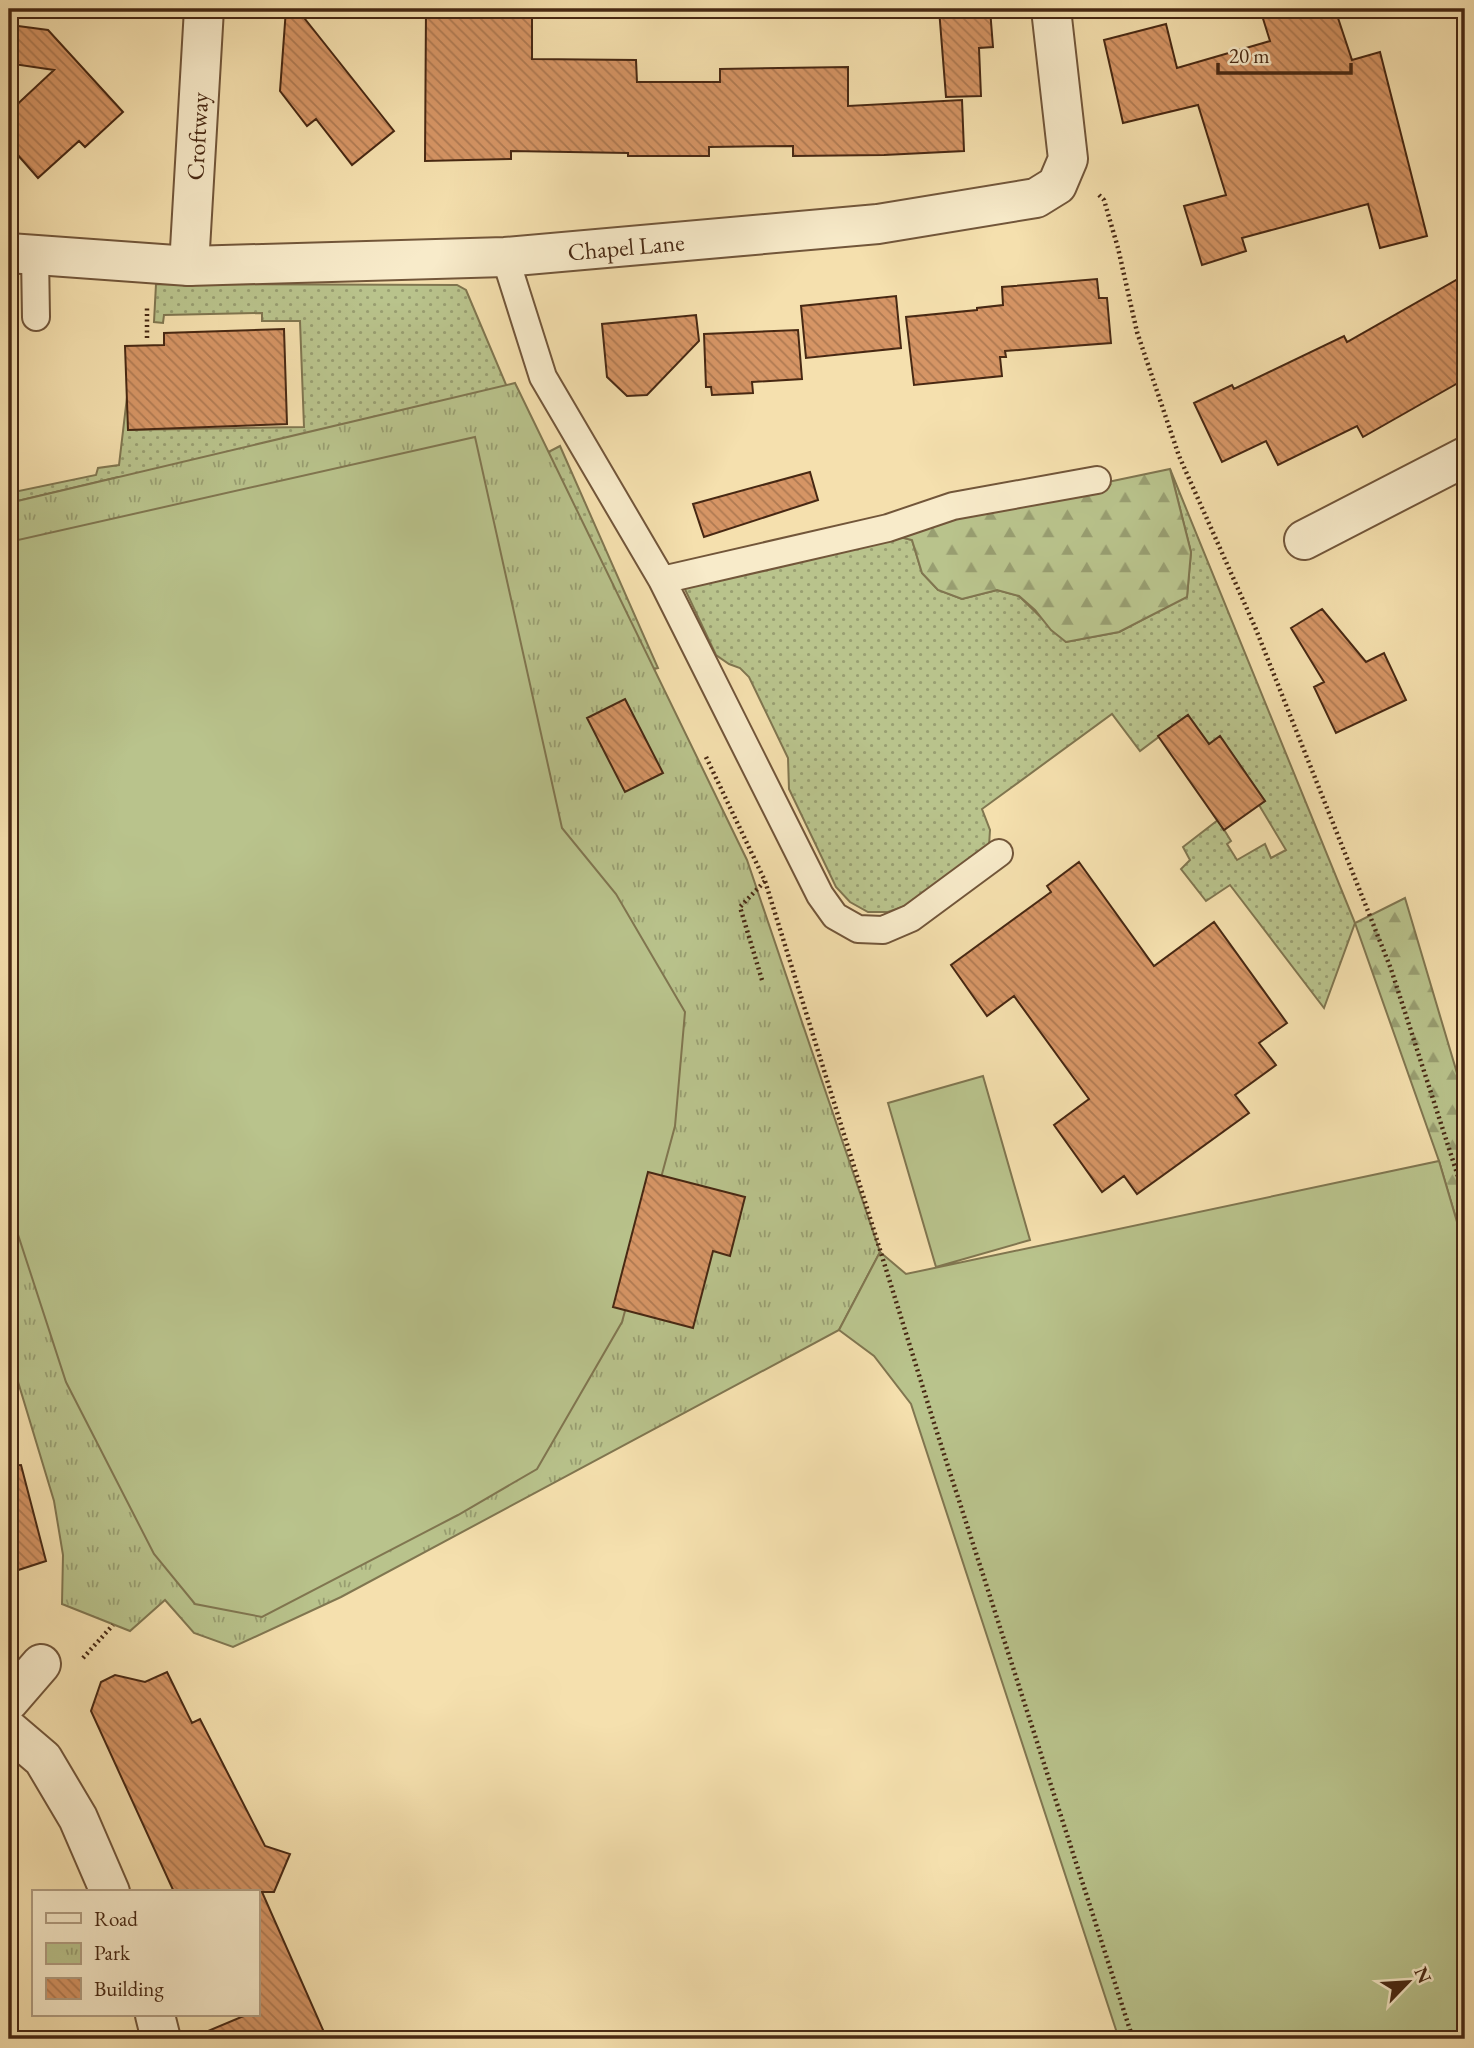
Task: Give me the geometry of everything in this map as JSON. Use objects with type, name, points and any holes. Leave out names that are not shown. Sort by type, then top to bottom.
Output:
[{"type":"street","name":"Croftway","points":[[188,266],[204,9]]},
{"type":"street","points":[[1051,9],[1068,159]]},
{"type":"street","name":"Chapel Lane","points":[[22,254],[188,266],[505,257],[878,224],[1036,198],[1057,185],[1068,159]]},
{"type":"street","points":[[1304,540],[1465,457]]},
{"type":"street","points":[[9,1701],[41,1664]]},
{"type":"street","points":[[9,1730],[43,1759],[78,1818],[109,1890]]},
{"type":"street","points":[[155,2016],[162,2039]]},
{"type":"lane","points":[[22,254],[36,317]]},
{"type":"lane","points":[[505,257],[543,377],[662,580],[820,895],[835,916],[858,929],[883,930],[911,919],[999,853]]},
{"type":"lane","points":[[662,580],[888,528],[953,506],[1097,480]]},
{"type":"path","points":[[1068,159],[1104,200],[1118,247],[1137,332],[1179,456],[1255,627],[1391,969],[1465,1198]]},
{"type":"path","points":[[701,746],[765,881],[933,1420],[1133,2039]]},
{"type":"path","points":[[762,980],[740,907],[765,881]]},
{"type":"green space","points":[[156,284],[457,285],[466,290],[537,458],[560,446],[658,668],[552,695],[118,477],[9,503],[9,493],[96,475],[98,468],[119,465],[127,397],[129,430],[304,427],[300,321],[262,321],[262,313],[164,315],[163,323],[154,322]]},
{"type":"green space","points":[[515,383],[747,860],[880,1252],[839,1330],[341,1597],[233,1647],[194,1633],[165,1600],[130,1631],[62,1604],[63,1555],[54,1501],[9,1352],[9,503]]},
{"type":"green space","points":[[475,437],[562,828],[616,894],[685,1012],[675,1126],[622,1322],[537,1469],[458,1515],[262,1617],[195,1604],[154,1554],[66,1382],[9,1207],[9,542]]},
{"type":"green space","points":[[1170,469],[1355,923],[1324,1008],[1230,885],[1206,901],[1181,869],[1190,860],[1183,847],[1218,820],[1231,841],[1227,844],[1237,860],[1265,844],[1271,858],[1286,850],[1259,805],[1265,801],[1220,737],[1209,744],[1188,715],[1140,751],[1112,714],[982,809],[990,830],[989,846],[908,905],[888,912],[868,912],[850,902],[836,887],[789,789],[788,758],[749,677],[740,668],[716,655],[682,583],[892,535],[912,540],[922,573],[938,590],[962,599],[997,590],[1019,596],[1066,642],[1119,632],[1187,596],[1191,552]]},
{"type":"green space","points":[[1170,469],[1191,552],[1187,597],[1119,632],[1066,642],[1019,596],[997,590],[962,599],[938,590],[922,573],[912,540],[892,535],[888,528]]},
{"type":"green space","points":[[1405,898],[1465,1100],[1465,1249],[1439,1161],[1355,923]]},
{"type":"green space","points":[[983,1076],[1030,1240],[936,1267],[888,1103]]},
{"type":"green space","points":[[1439,1161],[1465,1249],[1465,2039],[1119,2039],[911,1404],[874,1356],[839,1330],[880,1252],[906,1274]]},
{"type":"building","points":[[286,9],[297,9],[394,131],[352,165],[316,119],[307,126],[280,91]]},
{"type":"building","points":[[426,9],[532,9],[532,59],[636,60],[637,82],[720,82],[720,69],[848,67],[848,106],[962,100],[964,151],[793,156],[793,146],[709,147],[709,156],[511,151],[511,159],[425,161]]},
{"type":"building","points":[[939,9],[990,9],[993,47],[979,48],[981,96],[946,97]]},
{"type":"building","points":[[1260,9],[1335,9],[1352,60],[1380,52],[1427,236],[1380,248],[1368,204],[1242,238],[1246,251],[1202,265],[1184,206],[1226,195],[1198,105],[1123,123],[1104,40],[1166,24],[1177,68],[1270,41]]},
{"type":"building","points":[[18,26],[48,30],[123,112],[85,147],[79,141],[38,178],[9,145],[9,112],[54,70],[13,64]]},
{"type":"building","points":[[1465,275],[1465,379],[1363,437],[1357,426],[1278,465],[1266,441],[1222,462],[1194,403],[1232,385],[1234,389],[1344,336],[1347,342]]},
{"type":"building","points":[[1097,279],[1099,298],[1107,298],[1111,343],[1005,351],[1006,357],[1000,357],[1002,376],[914,385],[906,317],[1003,305],[1002,287]]},
{"type":"building","points":[[896,296],[901,348],[806,358],[801,306]]},
{"type":"building","points":[[696,315],[699,341],[647,395],[627,396],[607,377],[602,324]]},
{"type":"building","points":[[284,329],[287,424],[128,430],[125,346],[164,345],[164,333]]},
{"type":"building","points":[[798,330],[802,379],[752,382],[753,393],[712,395],[711,387],[706,387],[704,334]]},
{"type":"building","points":[[810,472],[818,500],[704,537],[693,504]]},
{"type":"building","points":[[1322,609],[1366,662],[1384,653],[1406,700],[1336,733],[1314,687],[1324,682],[1291,628]]},
{"type":"building","points":[[625,699],[663,773],[625,792],[587,718]]},
{"type":"building","points":[[1188,715],[1209,744],[1220,736],[1265,801],[1224,830],[1158,736]]},
{"type":"building","points":[[1079,862],[1154,966],[1214,922],[1287,1023],[1259,1043],[1276,1065],[1235,1095],[1249,1113],[1137,1194],[1124,1176],[1102,1192],[1054,1125],[1089,1099],[1014,996],[987,1016],[951,965],[1051,892],[1047,886]]},
{"type":"building","points":[[648,1172],[745,1197],[730,1256],[713,1251],[693,1328],[613,1307]]},
{"type":"building","points":[[21,1465],[46,1561],[9,1573],[9,1466]]},
{"type":"building","points":[[167,1672],[192,1723],[200,1719],[265,1846],[290,1854],[274,1892],[262,1892],[327,2039],[189,2039],[244,2016],[259,2016],[259,1890],[173,1890],[91,1711],[101,1682],[115,1675],[145,1682]]}]
